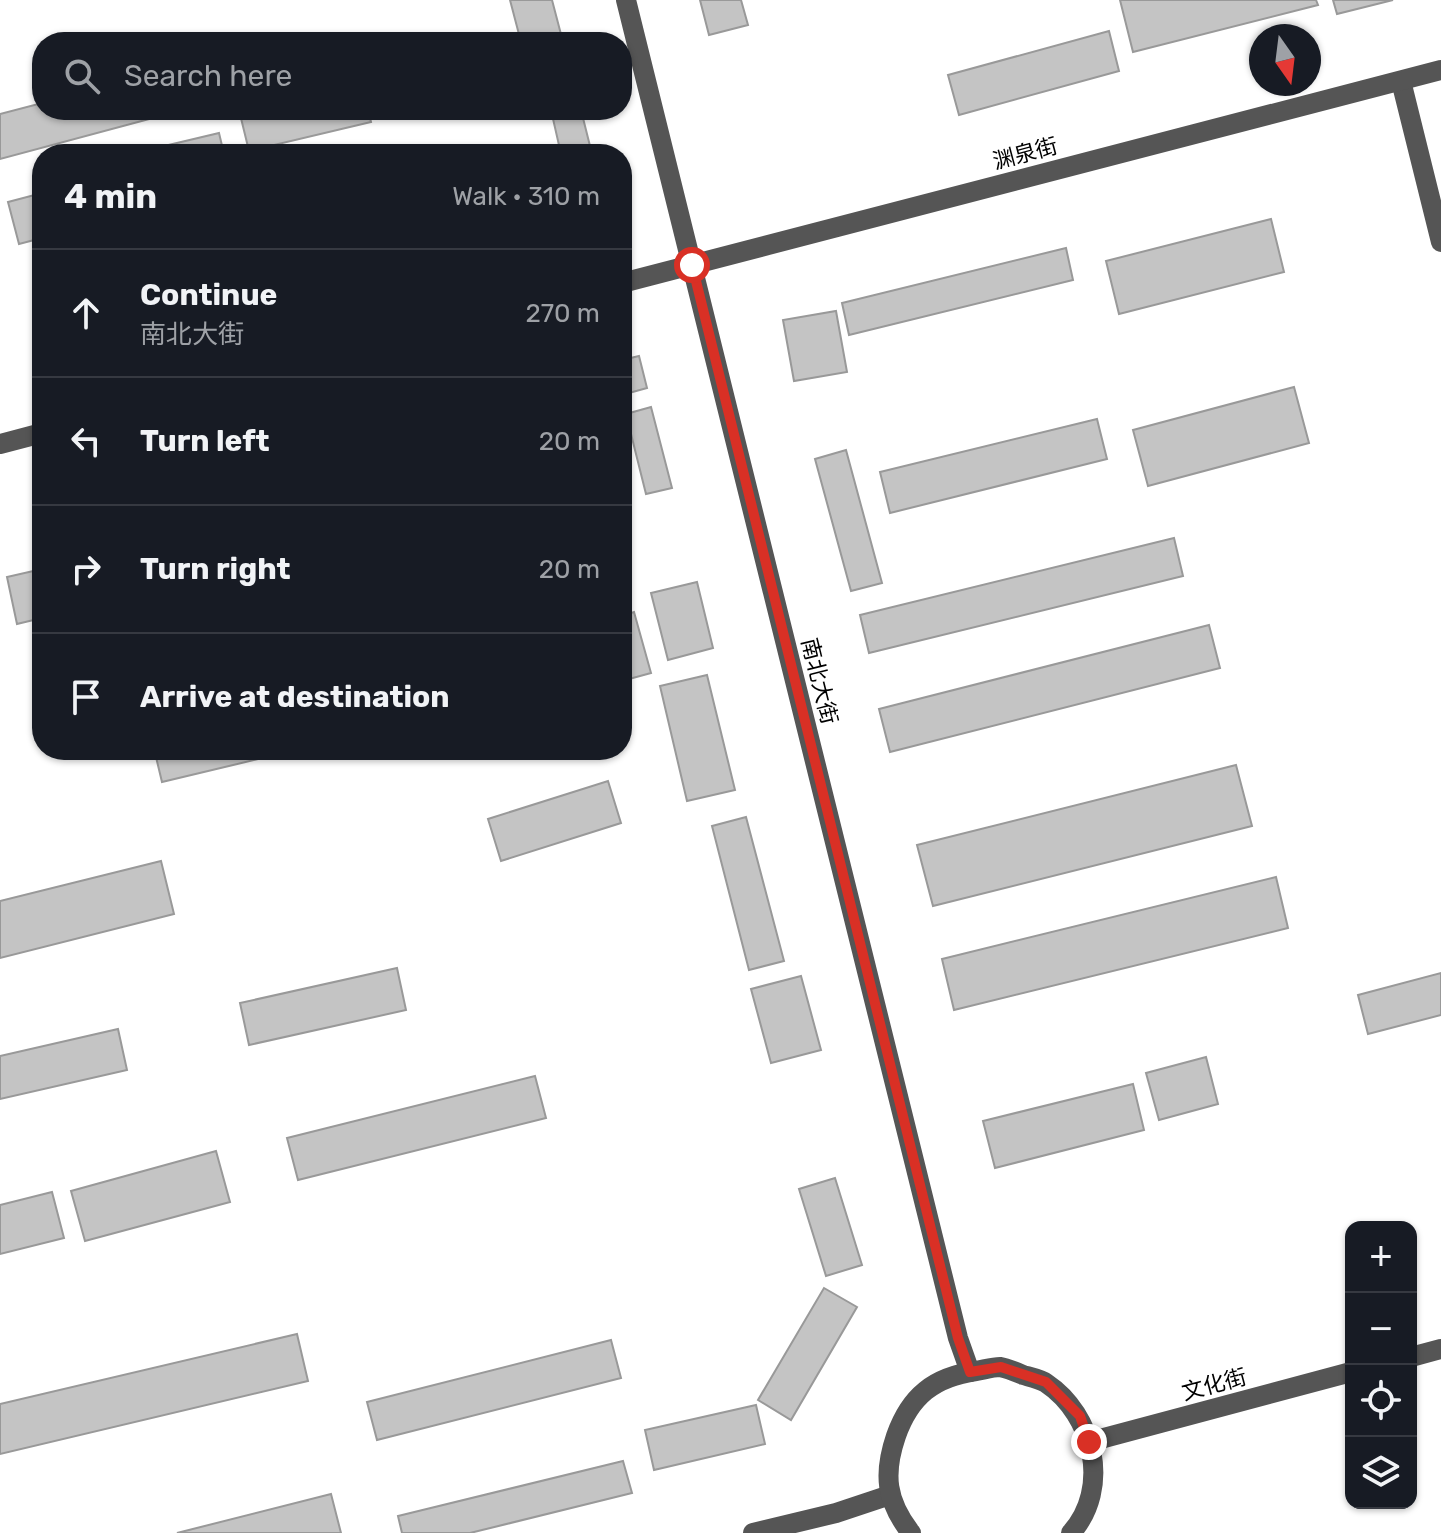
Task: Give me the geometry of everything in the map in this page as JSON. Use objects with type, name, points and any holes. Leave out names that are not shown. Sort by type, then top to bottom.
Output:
[{"type":"street","name":"南北大街","points":[[626,0],[958,1338],[970,1372]]},
{"type":"street","name":"渊泉街","points":[[632,280],[1441,70]]},
{"type":"street","points":[[1401,81],[1441,242]]},
{"type":"street","points":[[0,444],[32,436]]},
{"type":"street","points":[[1417,1355],[1441,1349]]},
{"type":"street","points":[[911,1533],[897,1516],[890,1495],[888,1459],[903,1414],[920,1394],[950,1375],[1001,1367],[1046,1382],[1080,1416],[1093,1453],[1092,1491],[1079,1524],[1071,1533]]},
{"type":"street","name":"文化街","points":[[1089,1442],[1345,1374]]},
{"type":"street","points":[[753,1533],[836,1513],[890,1495]]},
{"type":"building","points":[[510,0],[552,0],[560,32],[518,32]]},
{"type":"building","points":[[700,0],[741,0],[748,25],[709,35]]},
{"type":"building","points":[[1120,0],[1316,0],[1318,5],[1133,52]]},
{"type":"building","points":[[1333,0],[1393,0],[1337,14]]},
{"type":"building","points":[[1109,31],[1119,71],[959,115],[948,75]]},
{"type":"building","points":[[32,106],[32,120],[145,120],[56,144],[32,144],[32,150],[0,159],[0,114]]},
{"type":"building","points":[[241,120],[371,122],[278,144],[247,144]]},
{"type":"building","points":[[553,120],[584,120],[590,144],[559,144]]},
{"type":"building","points":[[219,133],[222,144],[173,144]]},
{"type":"building","points":[[32,196],[32,241],[19,244],[8,202]]},
{"type":"building","points":[[1271,219],[1284,272],[1119,314],[1106,261]]},
{"type":"building","points":[[1066,248],[1073,280],[849,335],[842,303]]},
{"type":"building","points":[[836,311],[847,372],[794,381],[783,320]]},
{"type":"building","points":[[639,356],[647,388],[632,392],[632,358]]},
{"type":"building","points":[[1294,387],[1309,443],[1148,486],[1133,430]]},
{"type":"building","points":[[651,407],[672,488],[646,494],[632,438],[632,412]]},
{"type":"building","points":[[1097,419],[1107,459],[890,513],[880,472]]},
{"type":"building","points":[[846,450],[882,583],[851,591],[815,459]]},
{"type":"building","points":[[1174,538],[1183,576],[869,653],[860,615]]},
{"type":"building","points":[[32,571],[32,620],[17,624],[7,577]]},
{"type":"building","points":[[697,582],[713,648],[668,660],[651,593]]},
{"type":"building","points":[[632,613],[651,673],[632,678]]},
{"type":"building","points":[[1209,625],[1220,668],[890,752],[879,709]]},
{"type":"building","points":[[707,675],[735,790],[687,801],[660,686]]},
{"type":"building","points":[[157,760],[254,760],[162,782]]},
{"type":"building","points":[[1236,765],[1252,826],[933,906],[917,845]]},
{"type":"building","points":[[608,781],[621,823],[501,861],[488,819]]},
{"type":"building","points":[[746,817],[784,961],[749,970],[712,826]]},
{"type":"building","points":[[161,861],[174,914],[0,958],[0,901]]},
{"type":"building","points":[[1276,877],[1288,928],[954,1010],[942,959]]},
{"type":"building","points":[[397,968],[406,1010],[249,1045],[240,1003]]},
{"type":"building","points":[[1441,973],[1441,1015],[1368,1034],[1358,995]]},
{"type":"building","points":[[801,976],[821,1050],[771,1063],[751,989]]},
{"type":"building","points":[[118,1029],[127,1070],[0,1099],[0,1056]]},
{"type":"building","points":[[1206,1057],[1218,1104],[1159,1120],[1146,1073]]},
{"type":"building","points":[[535,1076],[546,1118],[298,1180],[287,1138]]},
{"type":"building","points":[[1133,1084],[1144,1130],[995,1168],[983,1121]]},
{"type":"building","points":[[216,1151],[230,1202],[85,1241],[71,1191]]},
{"type":"building","points":[[835,1178],[862,1265],[826,1276],[799,1189]]},
{"type":"building","points":[[52,1192],[64,1238],[0,1254],[0,1205]]},
{"type":"building","points":[[824,1288],[857,1307],[791,1420],[758,1400]]},
{"type":"building","points":[[297,1334],[308,1381],[0,1454],[0,1404]]},
{"type":"building","points":[[611,1340],[621,1378],[377,1440],[367,1402]]},
{"type":"building","points":[[756,1405],[765,1444],[654,1470],[645,1430]]},
{"type":"building","points":[[623,1461],[632,1493],[470,1533],[402,1533],[398,1516]]},
{"type":"building","points":[[331,1494],[341,1533],[177,1533]]},
{"type":"route","points":[[692,265],[958,1338],[970,1372],[1001,1367],[1046,1382],[1080,1416],[1089,1442]]}]
